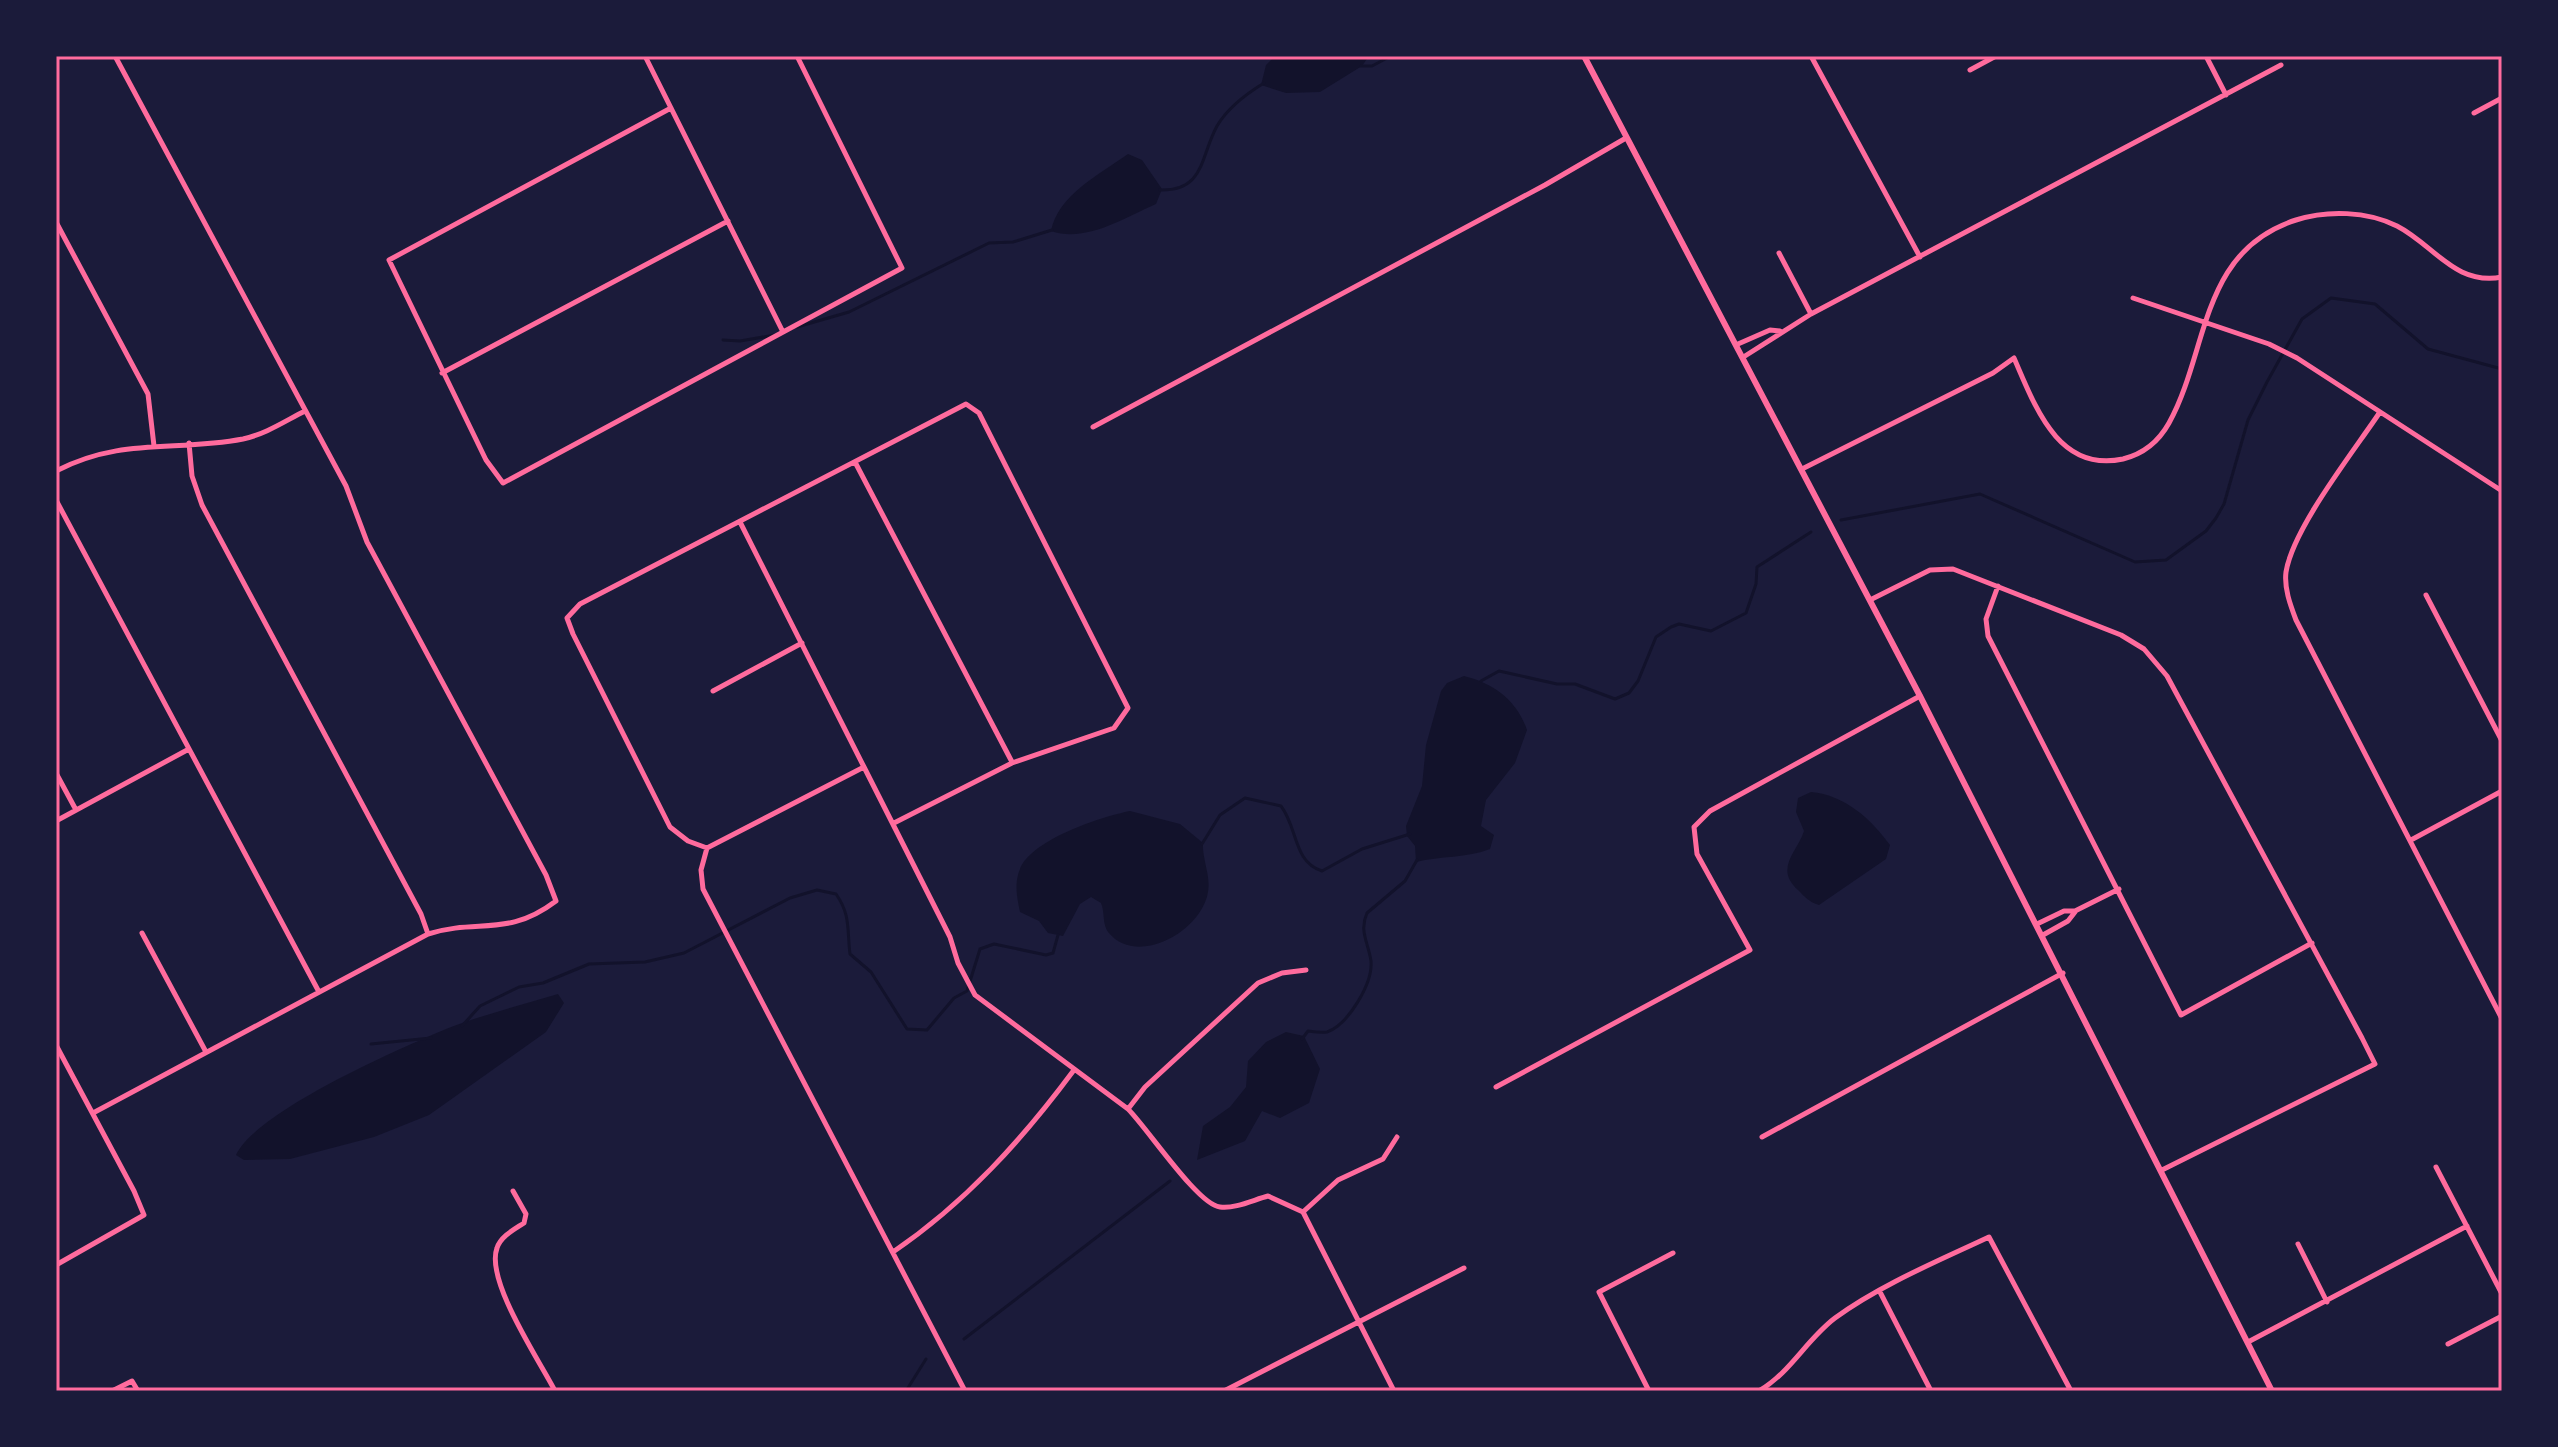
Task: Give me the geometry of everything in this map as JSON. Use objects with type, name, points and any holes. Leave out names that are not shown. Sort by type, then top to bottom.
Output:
[{"type":"street","points":[[93,1113],[428,934],[453,928],[512,924],[539,914],[556,901],[534,853],[367,542],[346,486],[115,56]]},
{"type":"street","points":[[645,56],[783,332]]},
{"type":"street","points":[[671,108],[389,260],[486,460],[503,483],[902,268],[797,56]]},
{"type":"street","points":[[1584,56],[1745,356],[2063,973],[2272,1391]]},
{"type":"street","points":[[1811,56],[1920,257]]},
{"type":"street","points":[[1970,70],[1996,56]]},
{"type":"street","points":[[2206,56],[2226,95]]},
{"type":"street","points":[[1745,356],[1811,314],[2281,65]]},
{"type":"street","points":[[2474,113],[2502,98]]},
{"type":"street","points":[[1093,427],[1545,185],[1626,138]]},
{"type":"street","points":[[1802,469],[2014,358],[2044,421],[2069,450],[2093,460],[2132,456],[2153,445],[2169,423],[2217,291],[2242,254],[2277,228],[2310,217],[2345,214],[2381,220],[2414,237],[2464,275],[2485,279],[2502,277]]},
{"type":"street","points":[[442,373],[728,221]]},
{"type":"street","points":[[56,222],[148,394],[154,446]]},
{"type":"street","points":[[1779,253],[1811,314]]},
{"type":"street","points":[[2133,298],[2269,344],[2297,358],[2502,491]]},
{"type":"street","points":[[1738,344],[1770,330],[1781,331]]},
{"type":"street","points":[[707,848],[688,841],[670,827],[567,618],[580,604],[966,404],[979,413],[1128,708],[1125,717],[1114,728],[1012,763],[894,823]]},
{"type":"street","points":[[56,471],[99,452],[249,437],[305,411]]},
{"type":"street","points":[[2380,412],[2301,533],[2289,561],[2286,583],[2296,620],[2502,1019]]},
{"type":"street","points":[[189,443],[192,476],[202,505],[421,914],[428,934]]},
{"type":"street","points":[[855,462],[1012,763]]},
{"type":"street","points":[[56,500],[319,992]]},
{"type":"street","points":[[740,522],[894,823],[975,995],[1128,1109],[1148,1129],[1193,1191],[1214,1207],[1233,1207],[1268,1196],[1303,1212],[1394,1391]]},
{"type":"street","points":[[1870,600],[1940,568],[1953,569],[2121,635],[2144,649],[2167,676],[2375,1064],[2162,1170]]},
{"type":"street","points":[[1998,586],[1986,619],[1988,636],[2181,1015],[2312,943]]},
{"type":"street","points":[[2426,595],[2502,741]]},
{"type":"street","points":[[713,691],[802,643]]},
{"type":"street","points":[[1496,1087],[1750,950],[1697,854],[1694,827],[1710,811],[1920,696]]},
{"type":"street","points":[[56,821],[189,749]]},
{"type":"street","points":[[864,767],[707,848],[701,870],[703,889],[965,1391]]},
{"type":"street","points":[[56,773],[76,810]]},
{"type":"street","points":[[2411,840],[2502,791]]},
{"type":"street","points":[[2037,924],[2064,911],[2075,911],[2119,889]]},
{"type":"street","points":[[2043,935],[2068,921],[2075,911]]},
{"type":"street","points":[[142,933],[206,1052]]},
{"type":"street","points":[[1128,1109],[1145,1087],[1258,983],[1282,973],[1306,970]]},
{"type":"street","points":[[1762,1137],[2063,973]]},
{"type":"street","points":[[56,1045],[144,1215],[56,1265]]},
{"type":"street","points":[[892,1253],[978,1184],[1030,1129],[1074,1070]]},
{"type":"street","points":[[1303,1212],[1338,1180],[1383,1159],[1397,1137]]},
{"type":"street","points":[[2436,1167],[2502,1294]]},
{"type":"street","points":[[513,1191],[526,1214],[524,1223],[500,1241],[496,1250],[497,1281],[555,1391]]},
{"type":"street","points":[[2248,1342],[2467,1226]]},
{"type":"street","points":[[1759,1391],[1782,1375],[1821,1329],[1880,1292],[1989,1237],[2071,1391]]},
{"type":"street","points":[[2298,1244],[2327,1302]]},
{"type":"street","points":[[1649,1391],[1599,1292],[1673,1253]]},
{"type":"street","points":[[1224,1391],[1237,1388],[1358,1321],[1464,1268]]},
{"type":"street","points":[[1880,1292],[1931,1391]]},
{"type":"street","points":[[2448,1344],[2502,1316]]},
{"type":"street","points":[[112,1391],[132,1381],[138,1391]]},
{"type":"shaded area","points":[[1275,56],[1369,56],[1362,66],[1320,92],[1286,93],[1261,85],[1266,65]]},
{"type":"shaded area","points":[[1128,154],[1142,160],[1162,189],[1156,204],[1091,231],[1064,234],[1051,231],[1055,218],[1071,196]]},
{"type":"shaded area","points":[[1464,676],[1485,683],[1503,694],[1523,719],[1527,730],[1515,763],[1486,800],[1481,826],[1494,835],[1490,849],[1416,862],[1415,846],[1407,836],[1406,826],[1422,786],[1426,745],[1441,691],[1447,683]]},
{"type":"shaded area","points":[[1811,792],[1846,803],[1874,826],[1890,845],[1886,859],[1819,905],[1803,895],[1788,875],[1789,860],[1804,831],[1796,812],[1798,798]]},
{"type":"shaded area","points":[[1130,811],[1180,824],[1203,843],[1208,892],[1194,920],[1167,940],[1135,946],[1120,942],[1108,932],[1101,903],[1091,897],[1080,904],[1063,936],[1048,933],[1039,921],[1020,912],[1017,880],[1027,858],[1068,831]]},
{"type":"shaded area","points":[[558,994],[564,1003],[546,1032],[429,1115],[374,1137],[290,1159],[244,1160],[236,1155],[249,1138],[271,1120],[364,1066],[460,1024]]},
{"type":"shaded area","points":[[1286,1032],[1304,1036],[1320,1069],[1309,1103],[1280,1118],[1262,1111],[1245,1141],[1197,1160],[1203,1126],[1230,1107],[1246,1087],[1248,1061],[1266,1042]]},
{"type":"waterway","points":[[1361,66],[1372,66],[1391,56]]},
{"type":"waterway","points":[[1160,190],[1175,189],[1193,178],[1221,120],[1238,102],[1264,83]]},
{"type":"waterway","points":[[797,327],[849,312],[989,243],[1013,242],[1052,230]]},
{"type":"waterway","points":[[1841,520],[1980,494],[2135,562],[2166,560],[2206,531],[2216,518],[2224,504],[2248,420],[2267,382],[2302,319],[2331,298],[2375,304],[2428,349],[2502,369]]},
{"type":"waterway","points":[[723,340],[740,341],[775,335]]},
{"type":"waterway","points":[[1481,681],[1499,671],[1557,684],[1575,684],[1615,699],[1629,693],[1638,681],[1656,637],[1679,624],[1711,631],[1746,613],[1756,584],[1757,567],[1811,532]]},
{"type":"waterway","points":[[1202,844],[1220,815],[1245,798],[1281,806],[1306,860],[1322,871],[1362,849],[1410,834]]},
{"type":"waterway","points":[[1302,1039],[1308,1031],[1327,1032],[1335,1028],[1358,1002],[1371,970],[1364,931],[1367,913],[1405,881],[1417,860]]},
{"type":"waterway","points":[[462,1026],[480,1006],[519,987],[543,983],[589,964],[645,962],[684,953],[790,898],[817,890],[836,894],[846,916],[850,954],[871,972],[907,1029],[927,1030],[954,998],[967,991],[980,949],[994,944],[1046,955],[1053,953],[1058,935]]},
{"type":"waterway","points":[[371,1044],[431,1038]]},
{"type":"waterway","points":[[964,1339],[1170,1181]]},
{"type":"waterway","points":[[906,1391],[926,1359]]}]
